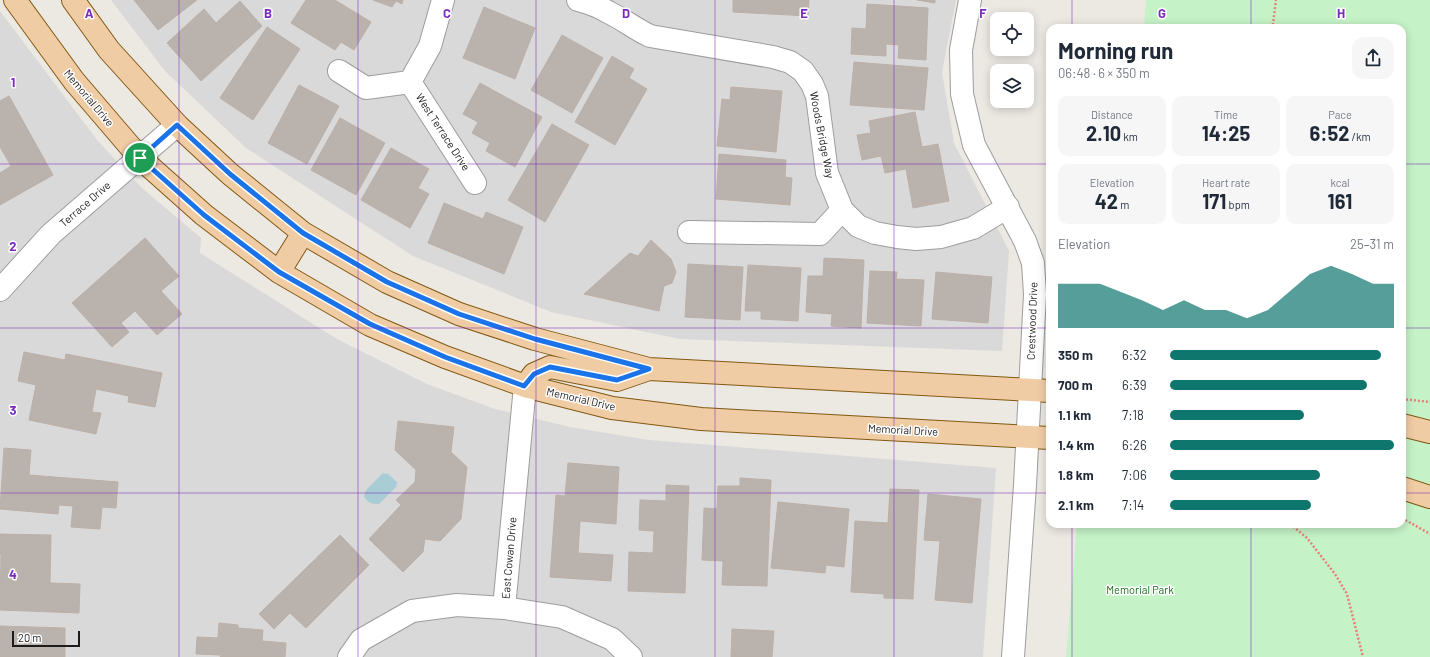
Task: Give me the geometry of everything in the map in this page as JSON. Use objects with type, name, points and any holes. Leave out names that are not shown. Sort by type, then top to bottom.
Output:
[{"type":"main road","name":"Memorial Drive","points":[[15,0],[74,81],[140,158],[204,215],[279,272],[370,324],[445,357],[524,386],[612,408],[701,419],[1046,438]]},
{"type":"main road","points":[[73,0],[109,50],[177,125],[230,174],[303,233],[387,282],[459,314],[535,339],[649,369],[1040,391]]},
{"type":"main road","points":[[279,272],[303,233]]},
{"type":"main road","points":[[524,386],[534,374],[550,367],[617,380],[649,369]]},
{"type":"main road","points":[[1406,426],[1430,432]]},
{"type":"main road","points":[[1406,489],[1430,497]]},
{"type":"street","name":"West Terrace Drive","points":[[410,82],[430,46],[444,0]]},
{"type":"street","name":"Woods Bridge Way","points":[[578,0],[610,12],[637,30],[650,36],[774,57],[790,62],[803,71],[812,84],[817,96],[827,173],[842,210],[858,226],[875,233],[916,239],[941,237],[974,228],[1008,206]]},
{"type":"street","name":"Crestwood Drive","points":[[970,0],[961,50],[962,94],[974,145],[1026,241],[1032,263],[1035,294],[1040,391],[1027,437],[1013,657]]},
{"type":"street","name":"West Terrace Drive","points":[[338,71],[366,88],[410,82]]},
{"type":"street","name":"West Terrace Drive","points":[[410,82],[475,183]]},
{"type":"street","name":"Terrace Drive","points":[[0,290],[51,234],[177,125]]},
{"type":"street","points":[[689,232],[820,234],[842,210]]},
{"type":"street","name":"East Cowan Drive","points":[[349,657],[361,640],[412,611],[457,605],[504,608],[524,386]]},
{"type":"street","points":[[504,608],[562,617],[612,639],[631,657]]},
{"type":"path","points":[[1273,24],[1276,0]]},
{"type":"path","points":[[1406,399],[1430,402]]},
{"type":"path","points":[[1406,520],[1430,534]]},
{"type":"path","points":[[1295,528],[1307,538],[1335,574],[1347,594],[1363,657]]},
{"type":"shaded area","points":[[111,0],[956,0],[942,72],[954,143],[1009,251],[1002,351],[680,339],[551,312],[413,256],[246,148],[165,71]]},
{"type":"shaded area","points":[[0,11],[98,141],[142,188],[201,238],[200,253],[337,339],[427,384],[495,409],[570,427],[649,440],[996,468],[983,657],[0,657]]},
{"type":"green space","name":"Memorial Park","points":[[1146,0],[1430,0],[1430,657],[1066,657],[1077,528],[1406,528],[1406,24],[1144,24]]},
{"type":"water","points":[[383,473],[387,473],[398,483],[396,485],[397,486],[379,504],[370,503],[364,496],[366,490]]},
{"type":"building","points":[[134,0],[197,0],[158,30]]},
{"type":"building","points":[[306,0],[335,0],[371,22],[354,50],[341,42],[335,50],[291,23]]},
{"type":"building","points":[[373,0],[403,0],[402,4],[396,1],[392,7]]},
{"type":"building","points":[[733,0],[809,0],[808,16],[733,12]]},
{"type":"building","points":[[917,0],[935,0],[935,3]]},
{"type":"building","points":[[240,1],[262,26],[201,81],[167,43],[204,9],[216,23]]},
{"type":"building","points":[[867,4],[928,8],[926,60],[898,58],[899,45],[886,44],[886,56],[851,54],[852,28],[866,29]]},
{"type":"building","points":[[484,7],[535,28],[515,79],[463,58]]},
{"type":"building","points":[[267,27],[300,49],[253,120],[220,98]]},
{"type":"building","points":[[562,35],[603,58],[572,113],[531,90]]},
{"type":"building","points":[[612,56],[634,69],[629,78],[647,89],[615,145],[575,122]]},
{"type":"building","points":[[854,62],[928,68],[924,110],[850,105]]},
{"type":"building","points":[[480,83],[542,117],[515,167],[486,151],[490,143],[472,133],[478,122],[463,114]]},
{"type":"building","points":[[299,85],[339,106],[307,164],[268,143]]},
{"type":"building","points":[[731,87],[782,91],[776,152],[717,146],[722,99],[730,100]]},
{"type":"building","points":[[9,96],[53,175],[0,205],[0,173],[11,166],[0,147],[0,101]]},
{"type":"building","points":[[915,112],[922,147],[938,144],[949,201],[913,208],[906,169],[885,173],[881,156],[862,160],[857,135],[871,133],[869,121]]},
{"type":"building","points":[[340,118],[385,143],[356,195],[311,170]]},
{"type":"building","points":[[552,124],[589,145],[545,222],[508,200]]},
{"type":"building","points":[[391,148],[429,169],[418,188],[429,194],[410,228],[361,200]]},
{"type":"building","points":[[719,154],[786,160],[785,177],[792,178],[790,205],[716,199]]},
{"type":"building","points":[[444,203],[483,219],[486,212],[523,227],[504,274],[428,243]]},
{"type":"building","points":[[145,238],[179,276],[161,291],[182,314],[157,335],[135,311],[121,323],[129,332],[112,347],[72,303]]},
{"type":"building","points":[[651,240],[671,259],[676,272],[672,283],[664,286],[659,311],[584,294],[630,253],[638,256]]},
{"type":"building","points":[[824,258],[864,260],[861,328],[831,326],[832,314],[806,312],[808,276],[823,276]]},
{"type":"building","points":[[688,264],[743,267],[740,320],[685,317]]},
{"type":"building","points":[[748,265],[801,268],[798,321],[761,319],[761,311],[745,311]]},
{"type":"building","points":[[870,271],[897,272],[896,279],[924,280],[921,326],[867,323]]},
{"type":"building","points":[[936,272],[992,277],[988,323],[932,319]]},
{"type":"building","points":[[24,352],[65,360],[66,354],[162,373],[155,407],[128,402],[129,396],[96,389],[92,412],[101,413],[96,434],[29,420],[36,385],[18,381]]},
{"type":"building","points":[[398,421],[454,427],[451,452],[467,467],[461,519],[440,541],[425,539],[423,552],[403,572],[369,539],[401,505],[396,500],[415,482],[416,470],[395,450]]},
{"type":"building","points":[[4,448],[31,450],[29,475],[118,482],[116,508],[102,507],[100,529],[71,527],[73,506],[59,505],[58,514],[0,509]]},
{"type":"building","points":[[568,463],[619,467],[616,524],[580,521],[578,553],[613,555],[611,581],[550,577],[556,495],[565,496]]},
{"type":"building","points":[[740,478],[771,480],[767,586],[722,585],[723,561],[702,560],[704,508],[717,509],[718,486],[740,486]]},
{"type":"building","points":[[666,485],[689,486],[685,593],[628,591],[629,552],[653,553],[654,531],[639,530],[640,500],[666,501]]},
{"type":"building","points":[[890,489],[919,490],[913,599],[884,598],[884,594],[851,592],[855,521],[888,523]]},
{"type":"building","points":[[928,494],[981,499],[972,603],[935,600],[940,541],[924,540]]},
{"type":"building","points":[[778,502],[849,509],[844,567],[826,565],[825,573],[771,568]]},
{"type":"building","points":[[0,534],[51,535],[50,583],[80,584],[79,613],[0,610]]},
{"type":"building","points":[[340,535],[369,565],[306,628],[290,613],[274,629],[259,614]]},
{"type":"building","points":[[219,623],[238,625],[238,628],[263,630],[262,641],[286,643],[285,657],[220,657],[221,655],[196,654],[197,637],[218,638]]},
{"type":"building","points":[[0,626],[65,628],[65,657],[0,657]]},
{"type":"building","points":[[732,629],[774,631],[772,657],[731,657]]},
{"type":"route","points":[[177,125],[230,174],[303,233],[387,282],[459,314],[535,339],[649,369],[617,380],[550,367],[534,374],[524,386],[445,357],[370,324],[279,272],[204,215],[140,158],[177,125]]}]
